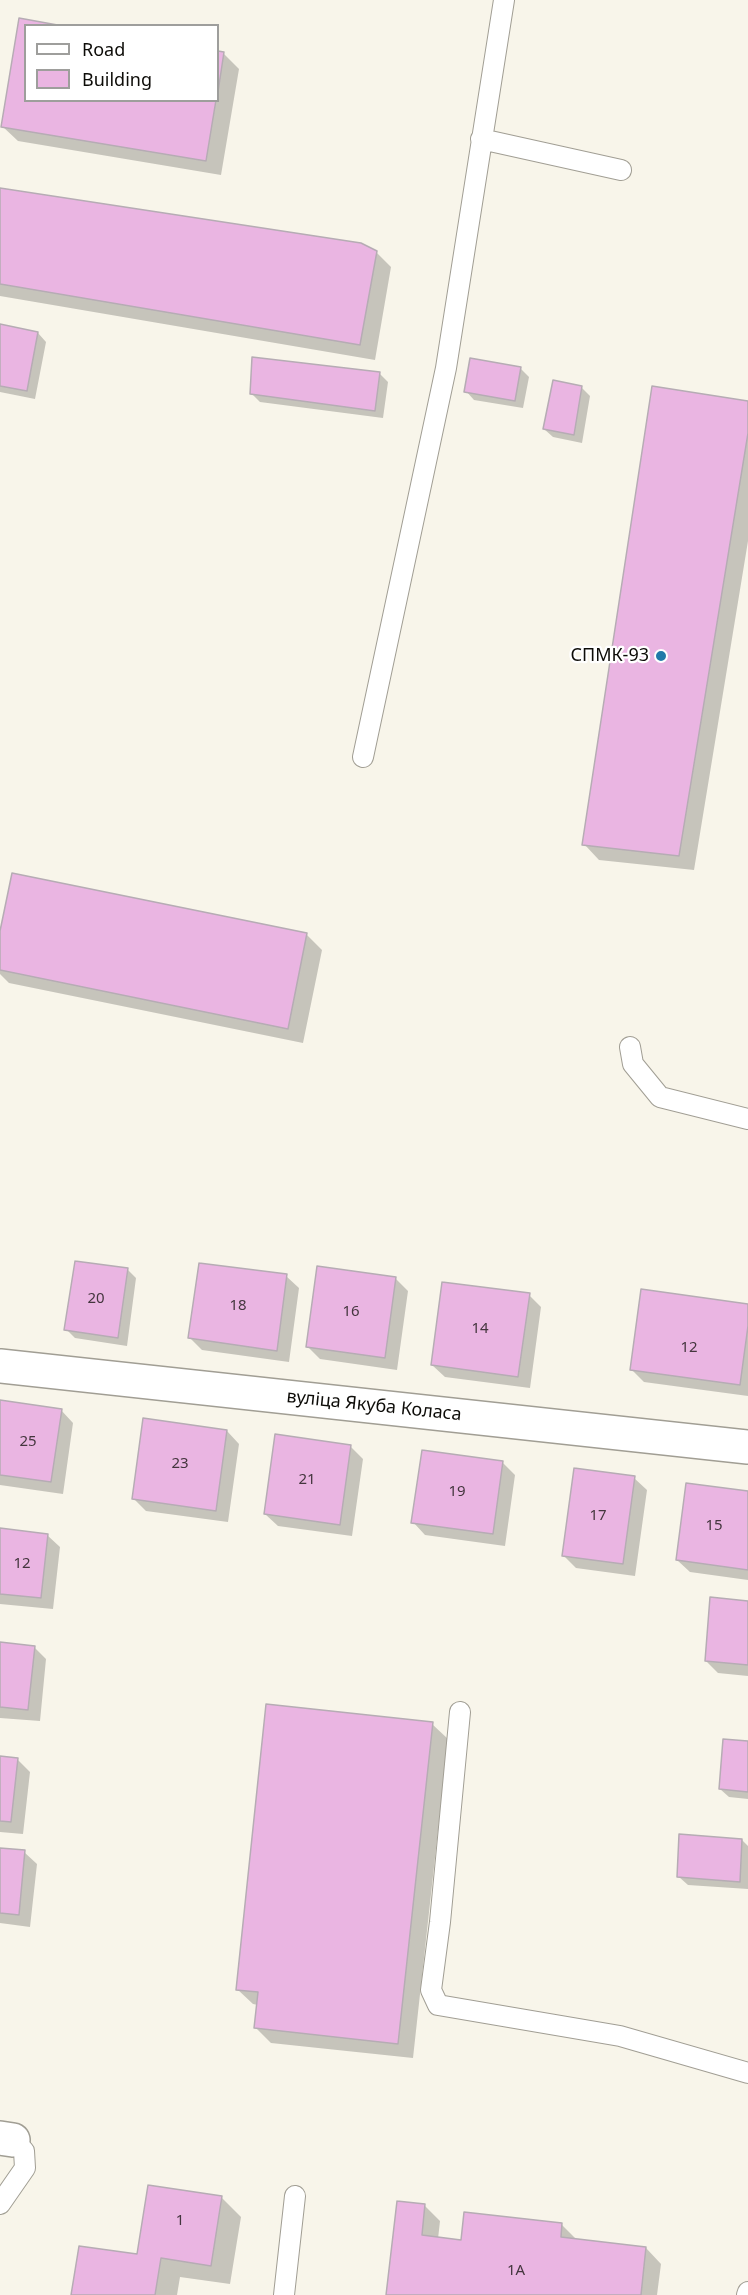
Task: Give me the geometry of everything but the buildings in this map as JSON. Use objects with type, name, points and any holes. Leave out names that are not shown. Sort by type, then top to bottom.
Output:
[{"type":"street","name":"вуліца Якуба Коласа","points":[[0,1366],[748,1447]]},
{"type":"lane","points":[[363,757],[446,368],[504,0]]},
{"type":"lane","points":[[482,139],[621,170]]},
{"type":"lane","points":[[630,1047],[633,1064],[660,1097],[748,1119]]},
{"type":"lane","points":[[460,1712],[440,1922],[430,1990],[438,2005],[620,2036],[748,2073]]},
{"type":"lane","points":[[0,2204],[25,2168],[24,2151],[6,2139]]},
{"type":"lane","points":[[284,2295],[295,2196]]},
{"type":"place","name":"СПМК-93","points":[[661,656]]}]
